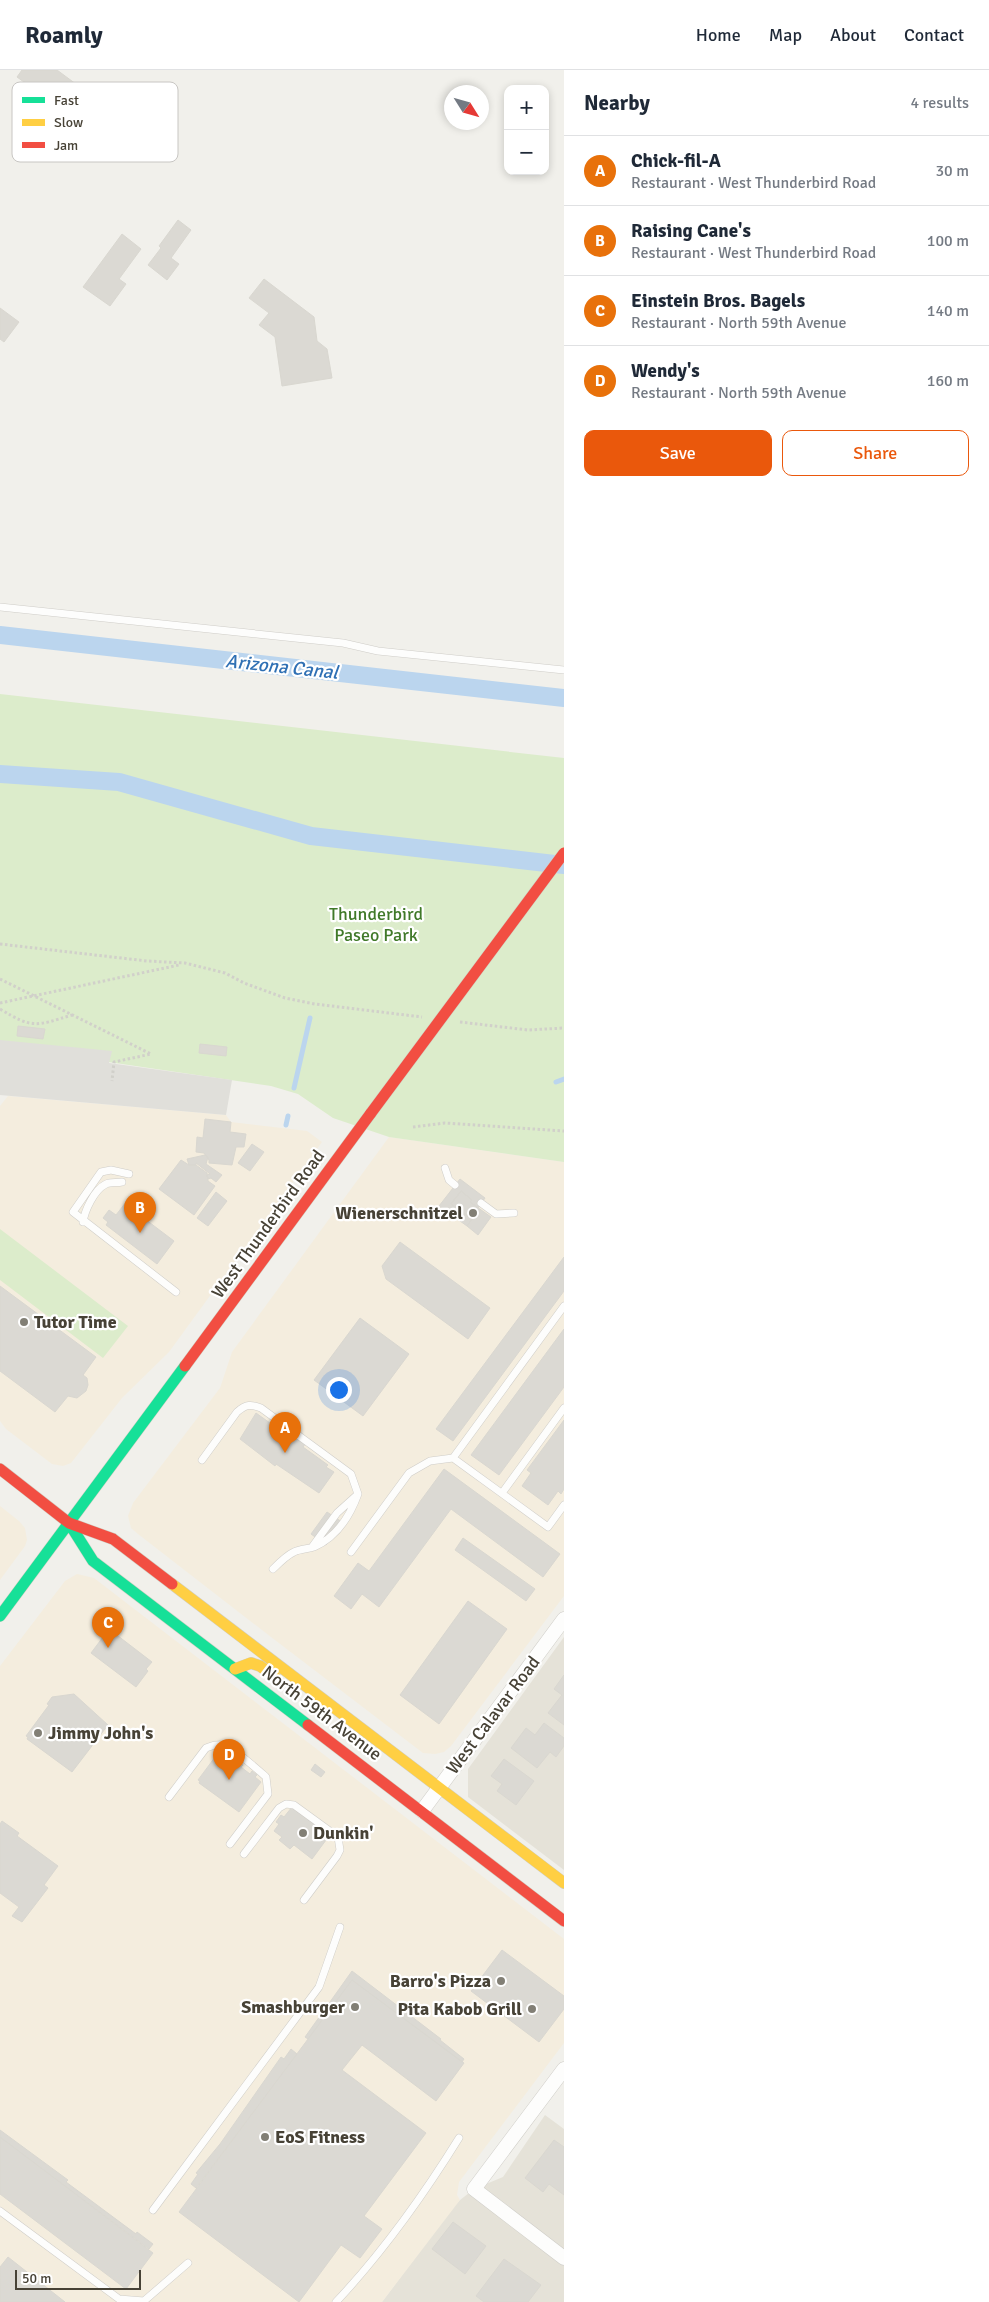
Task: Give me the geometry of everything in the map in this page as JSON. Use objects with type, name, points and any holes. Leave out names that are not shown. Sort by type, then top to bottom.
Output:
[{"type":"main road","name":"West Thunderbird Road","points":[[0,1616],[564,853]]},
{"type":"main road","name":"North 59th Avenue","points":[[0,1469],[69,1523],[113,1539],[564,1883]]},
{"type":"main road","name":"North 59th Avenue","points":[[69,1523],[93,1561],[564,1921]]},
{"type":"main road","points":[[235,1669],[245,1662],[258,1664],[286,1685],[313,1691]]},
{"type":"street","name":"West Calavar Road","points":[[422,1811],[564,1619]]},
{"type":"street","points":[[564,2069],[474,2189],[564,2258]]},
{"type":"lane","points":[[0,607],[343,644],[378,651],[564,670]]},
{"type":"lane","points":[[445,1168],[448,1180],[455,1185]]},
{"type":"lane","points":[[129,1174],[111,1170],[101,1172],[73,1212],[176,1292]]},
{"type":"lane","points":[[84,1222],[84,1211],[98,1192],[106,1184],[122,1182]]},
{"type":"lane","points":[[481,1203],[496,1214],[514,1213]]},
{"type":"lane","points":[[453,1458],[564,1306]]},
{"type":"lane","points":[[202,1460],[237,1412],[244,1406],[252,1404],[261,1408],[351,1474],[358,1494],[352,1510],[339,1529],[326,1541],[312,1548],[294,1552],[273,1569]]},
{"type":"lane","points":[[502,1493],[564,1408]]},
{"type":"lane","points":[[351,1552],[409,1473],[430,1461],[453,1458],[548,1527],[564,1505]]},
{"type":"lane","points":[[312,1548],[337,1513],[358,1494]]},
{"type":"lane","points":[[169,1797],[206,1748],[215,1744],[223,1745],[256,1768],[266,1778],[268,1794],[230,1844]]},
{"type":"lane","points":[[244,1854],[279,1808],[286,1804],[294,1804],[332,1832],[338,1837],[340,1850],[304,1900]]},
{"type":"lane","points":[[152,2210],[319,1987],[340,1927]]},
{"type":"lane","points":[[336,2302],[356,2280],[428,2189],[459,2138]]},
{"type":"lane","points":[[0,2211],[119,2299],[144,2301],[188,2264]]},
{"type":"path","points":[[0,944],[147,962],[192,965],[225,973],[244,983],[292,999],[315,1004],[431,1018]]},
{"type":"path","points":[[0,1003],[185,964]]},
{"type":"path","points":[[0,979],[151,1054],[114,1062],[112,1081]]},
{"type":"path","points":[[0,1009],[24,1023],[40,1025],[72,1015]]},
{"type":"path","points":[[451,1020],[528,1030],[564,1028]]},
{"type":"path","points":[[412,1127],[445,1123],[564,1131]]},
{"type":"shaded area","points":[[0,1040],[112,1051],[109,1063],[232,1080],[226,1115],[0,1095]]},
{"type":"shaded area","points":[[8,1096],[226,1115],[231,1122],[307,1131],[322,1142],[169,1352],[122,1398],[71,1463],[63,1466],[52,1464],[6,1429],[0,1421],[0,1106]]},
{"type":"shaded area","points":[[389,1137],[564,1162],[564,1596],[451,1746],[444,1752],[435,1754],[423,1753],[138,1534],[131,1528],[128,1516],[133,1503],[220,1388],[232,1352]]},
{"type":"shaded area","points":[[0,1506],[25,1528],[27,1540],[25,1546],[0,1580]]},
{"type":"shaded area","points":[[77,1574],[94,1578],[564,1939],[564,2043],[459,2182],[457,2195],[460,2200],[382,2302],[0,2302],[0,1666],[65,1581]]},
{"type":"shaded area","points":[[564,1637],[564,1870],[468,1797],[468,1769]]},
{"type":"shaded area","points":[[545,2115],[564,2129],[564,2302],[382,2302],[455,2204],[474,2189],[503,2177]]},
{"type":"green space","name":"Thunderbird Paseo Park","points":[[0,694],[564,758],[564,1162],[389,1137],[333,1118],[298,1094],[271,1086],[0,1046]]},
{"type":"green space","points":[[0,1229],[128,1326],[103,1358],[0,1280]]},
{"type":"building","points":[[22,70],[57,70],[73,82],[24,82],[17,77]]},
{"type":"building","points":[[178,220],[191,230],[171,258],[179,264],[167,280],[148,265]]},
{"type":"building","points":[[122,234],[141,249],[119,279],[126,284],[110,306],[83,287]]},
{"type":"building","points":[[264,279],[314,317],[317,341],[327,349],[332,378],[282,386],[275,337],[259,325],[269,313],[249,298]]},
{"type":"building","points":[[0,308],[19,322],[4,342],[0,339]]},
{"type":"building","points":[[18,1026],[45,1029],[43,1039],[17,1036]]},
{"type":"building","points":[[200,1044],[227,1047],[226,1056],[199,1053]]},
{"type":"building","points":[[205,1119],[231,1122],[230,1132],[246,1134],[244,1147],[236,1147],[232,1165],[209,1163],[204,1153],[196,1152],[197,1137],[203,1138]]},
{"type":"building","points":[[252,1144],[264,1152],[250,1171],[238,1163]]},
{"type":"building","points":[[205,1155],[208,1157],[206,1164],[222,1175],[216,1182],[211,1178],[208,1179],[207,1175],[210,1174],[196,1163],[196,1165],[189,1165],[187,1159]]},
{"type":"building","points":[[181,1160],[189,1165],[196,1165],[207,1173],[208,1181],[215,1186],[194,1215],[159,1189]]},
{"type":"building","points":[[460,1179],[485,1198],[478,1208],[461,1191],[451,1204],[472,1219],[467,1226],[439,1206]]},
{"type":"building","name":"Wienerschnitzel","points":[[461,1191],[472,1200],[470,1202],[491,1217],[478,1235],[467,1226],[472,1219],[451,1204]]},
{"type":"building","points":[[216,1192],[227,1201],[208,1226],[197,1218]]},
{"type":"building","points":[[126,1202],[134,1208],[133,1210],[174,1241],[157,1264],[106,1225],[108,1222],[103,1218],[109,1210],[116,1215]]},
{"type":"building","points":[[400,1242],[490,1308],[468,1339],[386,1279],[382,1266]]},
{"type":"building","points":[[564,1257],[564,1291],[453,1441],[436,1429]]},
{"type":"building","name":"Tutor Time","points":[[0,1286],[96,1357],[83,1375],[87,1378],[88,1385],[86,1391],[77,1398],[68,1396],[55,1412],[0,1371]]},
{"type":"building","points":[[360,1318],[409,1354],[363,1416],[314,1380]]},
{"type":"building","points":[[564,1329],[564,1387],[499,1475],[471,1455]]},
{"type":"building","points":[[256,1413],[291,1438],[296,1431],[308,1440],[303,1447],[328,1465],[326,1467],[334,1472],[319,1493],[276,1464],[275,1466],[240,1439]]},
{"type":"building","points":[[564,1420],[564,1489],[561,1494],[558,1491],[548,1505],[522,1486],[531,1473],[527,1470]]},
{"type":"building","points":[[444,1469],[560,1554],[543,1577],[451,1509],[379,1607],[362,1594],[351,1609],[334,1596],[358,1563],[369,1571]]},
{"type":"building","points":[[327,1512],[342,1522],[326,1545],[311,1534]]},
{"type":"building","points":[[463,1538],[535,1589],[526,1601],[455,1550]]},
{"type":"building","points":[[468,1601],[507,1629],[439,1724],[400,1695]]},
{"type":"building","points":[[109,1629],[152,1662],[136,1687],[91,1653]]},
{"type":"building","points":[[564,1675],[564,1725],[548,1713],[562,1695],[554,1689]]},
{"type":"building","points":[[74,1694],[108,1725],[72,1772],[27,1739],[28,1737],[26,1736],[49,1705],[47,1704],[52,1697]]},
{"type":"building","points":[[544,1723],[564,1738],[564,1746],[556,1757],[550,1752],[537,1768],[511,1748],[526,1728],[535,1735]]},
{"type":"building","points":[[221,1749],[243,1765],[241,1767],[250,1774],[252,1771],[257,1775],[255,1777],[261,1782],[239,1812],[199,1783],[200,1781],[198,1780]]},
{"type":"building","points":[[504,1759],[534,1781],[516,1805],[497,1791],[502,1784],[491,1776]]},
{"type":"building","points":[[315,1764],[325,1772],[321,1777],[311,1770]]},
{"type":"building","name":"Dunkin'","points":[[292,1807],[308,1819],[310,1816],[330,1831],[327,1835],[329,1836],[312,1859],[294,1845],[290,1849],[279,1840],[282,1837],[274,1831],[279,1824],[276,1822],[281,1815],[284,1817]]},
{"type":"building","points":[[2,1821],[19,1833],[17,1836],[58,1866],[44,1885],[48,1888],[22,1922],[12,1916],[19,1907],[0,1893],[0,1824]]},
{"type":"building","points":[[502,1950],[564,1996],[564,2009],[539,2042],[471,1991]]},
{"type":"building","points":[[352,1971],[441,2039],[464,2059],[462,2062],[352,1980],[308,2039],[305,2037]]},
{"type":"building","points":[[352,1980],[464,2063],[436,2101],[362,2045],[342,2070],[426,2133],[364,2216],[382,2229],[360,2258],[341,2245],[299,2302],[179,2212]]},
{"type":"building","points":[[291,2049],[297,2054],[196,2188],[191,2184],[198,2174],[196,2173],[220,2144],[281,2057],[284,2059]]},
{"type":"building","points":[[0,2130],[68,2180],[66,2182],[136,2234],[137,2232],[153,2244],[149,2249],[0,2137]]},
{"type":"building","points":[[0,2137],[153,2253],[126,2289],[0,2194]]},
{"type":"building","points":[[554,2140],[564,2147],[564,2195],[549,2184],[543,2192],[525,2178]]},
{"type":"building","points":[[453,2222],[486,2246],[465,2274],[432,2249]]},
{"type":"building","points":[[8,2257],[65,2302],[0,2302],[0,2267]]},
{"type":"building","points":[[504,2259],[541,2285],[528,2302],[484,2302],[476,2296]]},
{"type":"waterway","name":"Arizona Canal","points":[[0,635],[564,698]]},
{"type":"waterway","points":[[0,774],[119,782],[311,836],[564,865]]},
{"type":"waterway","points":[[294,1088],[310,1018]]},
{"type":"waterway","points":[[556,1082],[564,1079]]},
{"type":"waterway","points":[[286,1125],[288,1116]]},
{"type":"traffic: fast","points":[[0,1616],[185,1366]]},
{"type":"traffic: fast","points":[[69,1523],[93,1561],[308,1725]]},
{"type":"traffic: slow","points":[[172,1584],[564,1883]]},
{"type":"traffic: slow","points":[[235,1669],[251,1663],[260,1666],[275,1677]]},
{"type":"traffic: jam","points":[[371,1113],[564,853]]},
{"type":"traffic: jam","points":[[185,1366],[371,1113]]},
{"type":"traffic: jam","points":[[0,1469],[69,1523],[113,1539],[172,1584]]},
{"type":"traffic: jam","points":[[308,1725],[564,1921]]},
{"type":"place","name":"Wienerschnitzel","points":[[473,1213]]},
{"type":"place","name":"Raising Cane's","points":[[140,1233]]},
{"type":"place","name":"Tutor Time","points":[[24,1322]]},
{"type":"place","name":"Chick-fil-A","points":[[285,1453]]},
{"type":"place","name":"Einstein Bros. Bagels","points":[[108,1648]]},
{"type":"place","name":"Jimmy John's","points":[[38,1733]]},
{"type":"place","name":"Wendy's","points":[[229,1780]]},
{"type":"place","name":"Dunkin'","points":[[303,1833]]},
{"type":"place","name":"Barro's Pizza","points":[[501,1981]]},
{"type":"place","name":"Smashburger","points":[[355,2007]]},
{"type":"place","name":"Pita Kabob Grill","points":[[532,2009]]},
{"type":"place","name":"EoS Fitness","points":[[265,2137]]}]
